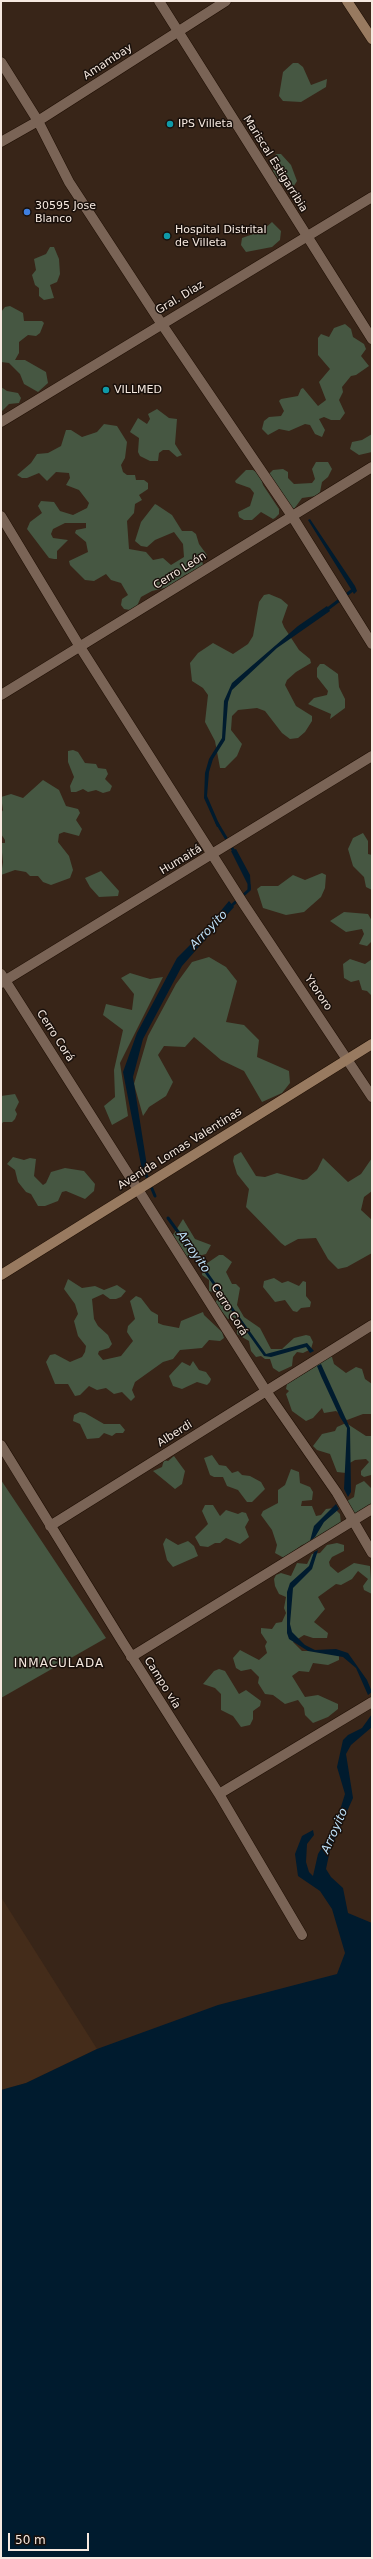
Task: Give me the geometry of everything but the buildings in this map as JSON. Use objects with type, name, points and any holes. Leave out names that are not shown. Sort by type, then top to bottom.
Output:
[{"type":"street","name":"Mariscal Estigarribia","points":[[159,1],[372,340]]},
{"type":"street","name":"Amambay","points":[[1,142],[38,121],[226,1]]},
{"type":"street","points":[[347,1],[372,39]]},
{"type":"street","points":[[1,62],[38,121],[69,182],[161,323],[292,516],[372,644]]},
{"type":"street","name":"Gral. Diaz","points":[[1,422],[306,235],[372,197]]},
{"type":"street","name":"Cerro León","points":[[1,695],[372,467]]},
{"type":"street","name":"Ytororo","points":[[1,516],[80,647],[241,899],[372,1097]]},
{"type":"street","name":"Humaitá","points":[[2,979],[237,840],[372,756]]},
{"type":"street","name":"Cerro Corá","points":[[2,979],[145,1184],[266,1391],[337,1493],[352,1521]]},
{"type":"street","name":"Avenida Lomas Valentinas","points":[[1,1275],[372,1044]]},
{"type":"street","name":"Alberdi","points":[[50,1526],[372,1325]]},
{"type":"street","name":"Campo vía","points":[[1,1445],[131,1657],[219,1794],[302,1935]]},
{"type":"street","points":[[131,1657],[372,1509]]},
{"type":"street","points":[[352,1521],[372,1553]]},
{"type":"street","points":[[219,1794],[371,1702]]},
{"type":"shaded area","points":[[1,1897],[97,2049],[26,2083],[1,2090]]},
{"type":"green space","points":[[293,63],[298,63],[303,67],[311,85],[327,79],[326,87],[301,102],[283,101],[279,96],[283,72]]},
{"type":"green space","points":[[276,154],[281,154],[291,165],[297,181],[292,189],[288,189],[281,183],[273,171],[272,163]]},
{"type":"green space","points":[[272,222],[281,231],[280,240],[272,247],[246,252],[241,245],[242,238],[262,231]]},
{"type":"green space","points":[[50,247],[54,247],[59,259],[60,274],[57,282],[50,285],[54,298],[44,300],[39,296],[39,288],[35,285],[32,275],[36,270],[34,259],[46,254]]},
{"type":"green space","points":[[10,306],[23,313],[24,321],[42,321],[44,323],[40,333],[36,336],[28,335],[19,342],[19,353],[15,360],[25,360],[46,372],[48,383],[38,392],[24,384],[20,374],[9,363],[1,362],[1,312],[5,307]]},
{"type":"green space","points":[[345,324],[351,329],[353,337],[364,344],[366,349],[361,356],[369,366],[356,375],[351,376],[342,387],[343,392],[339,400],[345,413],[340,420],[331,420],[324,417],[319,419],[325,430],[322,437],[315,434],[310,425],[305,424],[289,431],[279,429],[268,435],[262,429],[264,421],[269,417],[281,416],[284,411],[279,401],[281,399],[298,396],[303,388],[318,406],[326,400],[319,382],[330,369],[318,355],[318,338],[321,334],[329,337],[334,328]]},
{"type":"green space","points":[[1,387],[7,391],[18,393],[21,398],[19,403],[9,404],[1,412]]},
{"type":"green space","points":[[157,409],[169,418],[177,419],[175,444],[182,455],[177,457],[169,450],[163,450],[159,453],[158,461],[150,461],[140,456],[138,452],[139,438],[130,432],[138,418],[147,424],[150,419],[148,414]]},
{"type":"green space","points":[[104,424],[117,426],[127,442],[125,458],[121,465],[123,472],[127,475],[135,475],[136,480],[144,480],[148,483],[148,489],[139,495],[142,500],[135,504],[134,513],[127,521],[129,549],[146,552],[153,560],[163,558],[171,565],[184,557],[183,544],[174,532],[155,540],[147,547],[141,546],[135,541],[141,522],[155,504],[172,515],[182,531],[192,531],[196,534],[199,544],[207,555],[202,560],[203,565],[198,570],[185,575],[168,587],[152,591],[141,597],[137,606],[130,610],[124,609],[121,605],[122,599],[128,595],[121,583],[111,580],[106,574],[94,581],[85,580],[70,565],[69,561],[88,552],[86,542],[75,533],[76,530],[86,528],[86,523],[65,523],[53,529],[51,534],[53,538],[68,540],[57,551],[57,559],[49,558],[27,529],[30,522],[42,513],[38,506],[41,501],[54,502],[60,511],[73,515],[87,508],[89,503],[79,490],[66,485],[70,478],[69,473],[56,472],[47,481],[39,473],[27,478],[22,478],[17,475],[31,463],[37,454],[48,453],[61,446],[66,430],[71,430],[82,437],[97,432]]},
{"type":"green space","points":[[372,434],[372,452],[359,455],[350,449],[352,442],[362,440]]},
{"type":"green space","points":[[316,462],[328,462],[332,469],[328,477],[322,482],[320,492],[316,496],[302,498],[294,509],[291,508],[269,474],[273,470],[283,469],[288,472],[288,478],[294,484],[312,483],[315,479],[312,469]]},
{"type":"green space","points":[[246,470],[253,470],[260,475],[263,485],[279,509],[279,514],[275,518],[273,519],[261,512],[252,520],[244,520],[239,517],[238,512],[250,506],[254,493],[250,488],[236,483],[235,481]]},
{"type":"green space","points":[[269,594],[281,599],[288,605],[282,622],[284,627],[299,650],[310,659],[311,663],[296,672],[287,680],[285,685],[296,706],[312,716],[312,721],[305,732],[298,738],[290,739],[282,733],[265,711],[257,708],[238,710],[232,716],[231,730],[242,744],[237,756],[225,768],[220,768],[215,741],[205,722],[208,695],[203,688],[192,681],[190,663],[198,653],[213,643],[233,654],[248,644],[253,636],[259,602],[264,595]]},
{"type":"green space","points":[[320,664],[324,664],[338,674],[339,687],[345,699],[345,708],[330,719],[331,714],[308,704],[314,698],[327,695],[328,691],[317,677],[317,668]]},
{"type":"green space","points":[[73,750],[78,752],[85,763],[96,764],[98,768],[106,769],[108,774],[105,779],[112,786],[110,791],[103,793],[96,790],[88,792],[83,789],[76,792],[71,792],[70,786],[74,777],[68,762],[68,751]]},
{"type":"green space","points":[[43,780],[59,790],[66,806],[78,809],[80,813],[76,820],[82,829],[79,836],[64,832],[59,834],[58,842],[69,856],[73,870],[70,878],[51,885],[43,882],[38,876],[30,876],[26,872],[15,870],[1,875],[3,862],[1,843],[5,843],[5,840],[1,834],[1,813],[3,810],[1,797],[11,794],[23,798]]},
{"type":"green space","points":[[363,833],[368,841],[368,854],[372,855],[372,890],[366,887],[364,877],[353,866],[348,849],[353,838]]},
{"type":"green space","points":[[101,871],[119,891],[118,896],[99,897],[90,887],[85,878]]},
{"type":"green space","points":[[322,873],[326,875],[325,888],[321,897],[304,912],[286,915],[263,908],[257,889],[261,886],[278,886],[293,875],[305,880]]},
{"type":"green space","points":[[344,912],[368,914],[372,921],[372,941],[367,946],[359,944],[364,934],[362,929],[346,932],[330,921]]},
{"type":"green space","points":[[209,957],[226,967],[237,981],[226,1022],[244,1025],[259,1040],[257,1057],[289,1071],[290,1083],[282,1093],[262,1102],[244,1071],[221,1060],[194,1037],[185,1047],[164,1046],[158,1055],[173,1082],[166,1096],[149,1107],[143,1116],[134,1084],[148,1036],[176,984],[192,962]]},
{"type":"green space","points":[[350,959],[365,964],[372,959],[372,996],[367,991],[362,990],[359,980],[351,982],[344,978],[343,964]]},
{"type":"green space","points":[[130,973],[150,979],[163,977],[120,1063],[128,1116],[112,1125],[104,1106],[115,1097],[114,1070],[123,1030],[103,1015],[106,1004],[132,1010],[134,994],[121,978]]},
{"type":"green space","points":[[15,1094],[19,1102],[15,1110],[17,1114],[15,1119],[12,1122],[3,1122],[1,1125],[1,1096]]},
{"type":"green space","points":[[241,1152],[256,1176],[265,1177],[277,1173],[303,1180],[307,1179],[317,1170],[323,1158],[348,1182],[361,1174],[372,1158],[372,1191],[364,1197],[361,1210],[372,1220],[372,1253],[347,1267],[338,1269],[328,1259],[316,1238],[298,1239],[285,1246],[281,1243],[246,1207],[249,1189],[237,1174],[233,1161],[234,1156]]},
{"type":"green space","points":[[13,1157],[24,1160],[30,1158],[36,1159],[34,1176],[43,1185],[46,1183],[51,1172],[65,1168],[84,1171],[95,1184],[94,1191],[85,1199],[66,1191],[62,1192],[58,1201],[45,1206],[38,1206],[31,1194],[26,1192],[18,1182],[15,1170],[7,1164]]},
{"type":"green space","points":[[183,1219],[195,1239],[211,1245],[206,1254],[187,1259],[173,1235]]},
{"type":"green space","points":[[219,1255],[223,1255],[232,1262],[226,1272],[232,1284],[236,1284],[240,1288],[237,1305],[244,1317],[260,1328],[271,1349],[282,1349],[294,1338],[306,1335],[310,1336],[313,1342],[311,1349],[303,1353],[297,1352],[293,1357],[292,1366],[279,1372],[273,1368],[270,1359],[265,1359],[261,1356],[256,1357],[251,1351],[249,1341],[237,1334],[238,1320],[233,1317],[228,1319],[216,1304],[216,1301],[221,1297],[220,1293],[209,1291],[209,1280],[202,1275],[203,1266]]},
{"type":"green space","points":[[274,1278],[282,1283],[288,1281],[299,1286],[303,1281],[306,1282],[306,1296],[311,1302],[310,1307],[301,1308],[297,1312],[293,1311],[285,1300],[275,1302],[263,1287],[264,1281]]},
{"type":"green space","points":[[68,1279],[82,1288],[95,1286],[104,1290],[117,1285],[126,1291],[121,1297],[116,1299],[110,1299],[103,1294],[92,1299],[94,1319],[98,1326],[108,1335],[112,1344],[109,1348],[99,1351],[98,1354],[103,1360],[121,1356],[133,1341],[127,1332],[128,1326],[135,1319],[130,1301],[136,1296],[141,1298],[151,1311],[158,1315],[158,1323],[179,1328],[181,1321],[203,1312],[204,1315],[222,1332],[224,1338],[220,1341],[209,1340],[202,1348],[180,1350],[173,1359],[163,1362],[135,1382],[132,1390],[135,1397],[131,1401],[122,1392],[114,1394],[106,1388],[97,1390],[89,1386],[80,1395],[75,1396],[68,1384],[55,1384],[46,1362],[50,1355],[55,1354],[70,1362],[82,1357],[85,1352],[86,1346],[78,1336],[74,1321],[78,1314],[75,1304],[64,1289]]},
{"type":"green space","points":[[330,1356],[332,1357],[334,1364],[346,1373],[356,1367],[362,1369],[365,1379],[372,1384],[372,1414],[363,1414],[347,1420],[336,1411],[324,1413],[322,1408],[313,1418],[306,1421],[292,1411],[286,1394],[289,1391],[286,1389],[287,1384],[315,1367],[318,1362]]},
{"type":"green space","points":[[193,1361],[199,1370],[206,1372],[211,1379],[210,1382],[207,1385],[197,1382],[182,1389],[173,1386],[169,1376],[182,1362],[190,1366]]},
{"type":"green space","points":[[80,1412],[85,1413],[104,1424],[120,1424],[125,1430],[123,1433],[116,1433],[112,1436],[104,1433],[99,1438],[87,1439],[80,1424],[73,1421],[74,1415]]},
{"type":"green space","points":[[346,1423],[366,1436],[372,1436],[371,1475],[364,1477],[361,1475],[361,1471],[369,1462],[366,1459],[355,1460],[348,1464],[346,1473],[337,1472],[330,1454],[317,1450],[313,1446],[322,1434],[335,1431],[337,1427]]},
{"type":"green space","points":[[212,1455],[219,1465],[226,1466],[232,1473],[238,1471],[242,1475],[250,1476],[261,1482],[265,1489],[252,1502],[247,1502],[238,1490],[227,1486],[223,1477],[214,1477],[210,1475],[204,1458]]},
{"type":"green space","points":[[174,1456],[185,1471],[182,1484],[175,1489],[153,1471],[162,1467],[164,1460],[168,1461]]},
{"type":"green space","points":[[291,1469],[299,1472],[300,1483],[310,1487],[313,1492],[312,1500],[302,1501],[301,1506],[312,1506],[316,1516],[321,1515],[326,1509],[334,1508],[340,1514],[341,1524],[310,1543],[302,1545],[284,1558],[275,1553],[277,1545],[272,1530],[261,1515],[263,1511],[278,1503],[278,1490],[285,1485]]},
{"type":"green space","points":[[1,1480],[106,1638],[1,1698]]},
{"type":"green space","points":[[364,1481],[372,1489],[372,1507],[351,1516],[347,1501],[354,1497],[356,1485]]},
{"type":"green space","points":[[205,1505],[213,1505],[220,1516],[226,1510],[238,1514],[242,1512],[246,1513],[249,1520],[245,1527],[249,1537],[240,1544],[226,1538],[220,1543],[215,1543],[208,1547],[200,1546],[195,1537],[208,1524],[202,1511]]},
{"type":"green space","points":[[166,1538],[178,1545],[188,1541],[194,1546],[198,1556],[173,1567],[167,1560],[163,1544]]},
{"type":"green space","points":[[337,1543],[344,1545],[344,1551],[332,1557],[329,1562],[330,1566],[338,1573],[354,1563],[370,1566],[372,1594],[364,1590],[363,1586],[368,1579],[358,1571],[352,1579],[341,1585],[336,1584],[318,1597],[325,1609],[314,1622],[328,1633],[327,1638],[313,1638],[304,1635],[293,1642],[302,1651],[328,1651],[339,1655],[339,1660],[328,1665],[313,1663],[309,1672],[299,1671],[292,1676],[305,1697],[318,1695],[338,1704],[338,1709],[328,1717],[313,1723],[305,1715],[304,1708],[298,1700],[285,1704],[273,1695],[265,1694],[258,1683],[259,1677],[251,1669],[241,1671],[236,1668],[233,1658],[240,1650],[259,1660],[267,1653],[265,1646],[267,1642],[261,1633],[261,1628],[272,1629],[276,1623],[282,1622],[286,1613],[284,1608],[286,1597],[279,1594],[275,1586],[274,1579],[276,1575],[281,1573],[291,1576],[297,1563],[307,1564],[312,1554],[320,1553],[327,1545]]},
{"type":"green space","points":[[219,1669],[225,1671],[239,1694],[246,1690],[261,1701],[260,1706],[253,1711],[253,1719],[250,1725],[241,1727],[233,1716],[221,1710],[221,1694],[215,1688],[203,1684],[214,1671]]},
{"type":"water","points":[[310,519],[355,586],[357,591],[354,594],[308,520]]},
{"type":"water","points":[[327,606],[330,611],[277,648],[232,690],[228,702],[225,740],[213,759],[209,772],[207,796],[220,826],[217,827],[204,798],[205,773],[209,759],[222,738],[224,701],[232,683],[298,626]]},
{"type":"water","points":[[236,849],[250,875],[251,891],[231,851]]},
{"type":"water","points":[[229,901],[234,907],[182,966],[143,1039],[133,1077],[148,1173],[143,1175],[123,1072],[137,1033],[177,958],[204,931]]},
{"type":"water","points":[[179,1232],[266,1354],[307,1343],[314,1351],[310,1353],[306,1347],[271,1357],[264,1356],[177,1234]]},
{"type":"water","points":[[321,1364],[350,1428],[351,1492],[348,1497],[344,1489],[347,1428],[340,1417],[321,1376],[317,1366]]},
{"type":"water","points":[[336,1504],[339,1509],[324,1522],[315,1537],[310,1541],[314,1526]]},
{"type":"water","points":[[318,1550],[312,1569],[293,1588],[290,1624],[292,1632],[305,1645],[315,1650],[336,1649],[348,1653],[367,1680],[372,1692],[368,1695],[356,1668],[343,1657],[308,1651],[289,1639],[287,1633],[287,1592],[290,1583],[309,1566],[314,1552]]},
{"type":"water","points":[[372,1714],[372,1727],[351,1745],[346,1754],[353,1798],[330,1850],[326,1869],[331,1877],[343,1888],[348,1913],[372,1923],[372,2558],[1,2558],[1,2090],[26,2083],[97,2049],[218,2005],[337,1974],[345,1953],[332,1909],[320,1891],[298,1876],[295,1854],[302,1836],[313,1830],[314,1835],[307,1844],[306,1862],[309,1872],[313,1876],[318,1854],[335,1826],[345,1794],[337,1767],[343,1740],[348,1735],[362,1728]]},
{"type":"waterway","points":[[325,611],[354,589]]},
{"type":"waterway","name":"Arroyito","points":[[217,823],[235,853]]},
{"type":"waterway","name":"Arroyito","points":[[230,907],[249,890],[249,885]]},
{"type":"waterway","name":"Arroyito","points":[[145,1172],[155,1196]]},
{"type":"waterway","name":"Arroyito","points":[[168,1218],[181,1236]]},
{"type":"place","name":"IPS Villeta","points":[[170,124]]},
{"type":"place","name":"30595 Jose Blanco","points":[[27,212]]},
{"type":"place","name":"Hospital Distrital de Villeta","points":[[167,236]]},
{"type":"place","name":"VILLMED","points":[[106,390]]},
{"type":"district","name":"INMACULADA","points":[[59,1664]]}]
